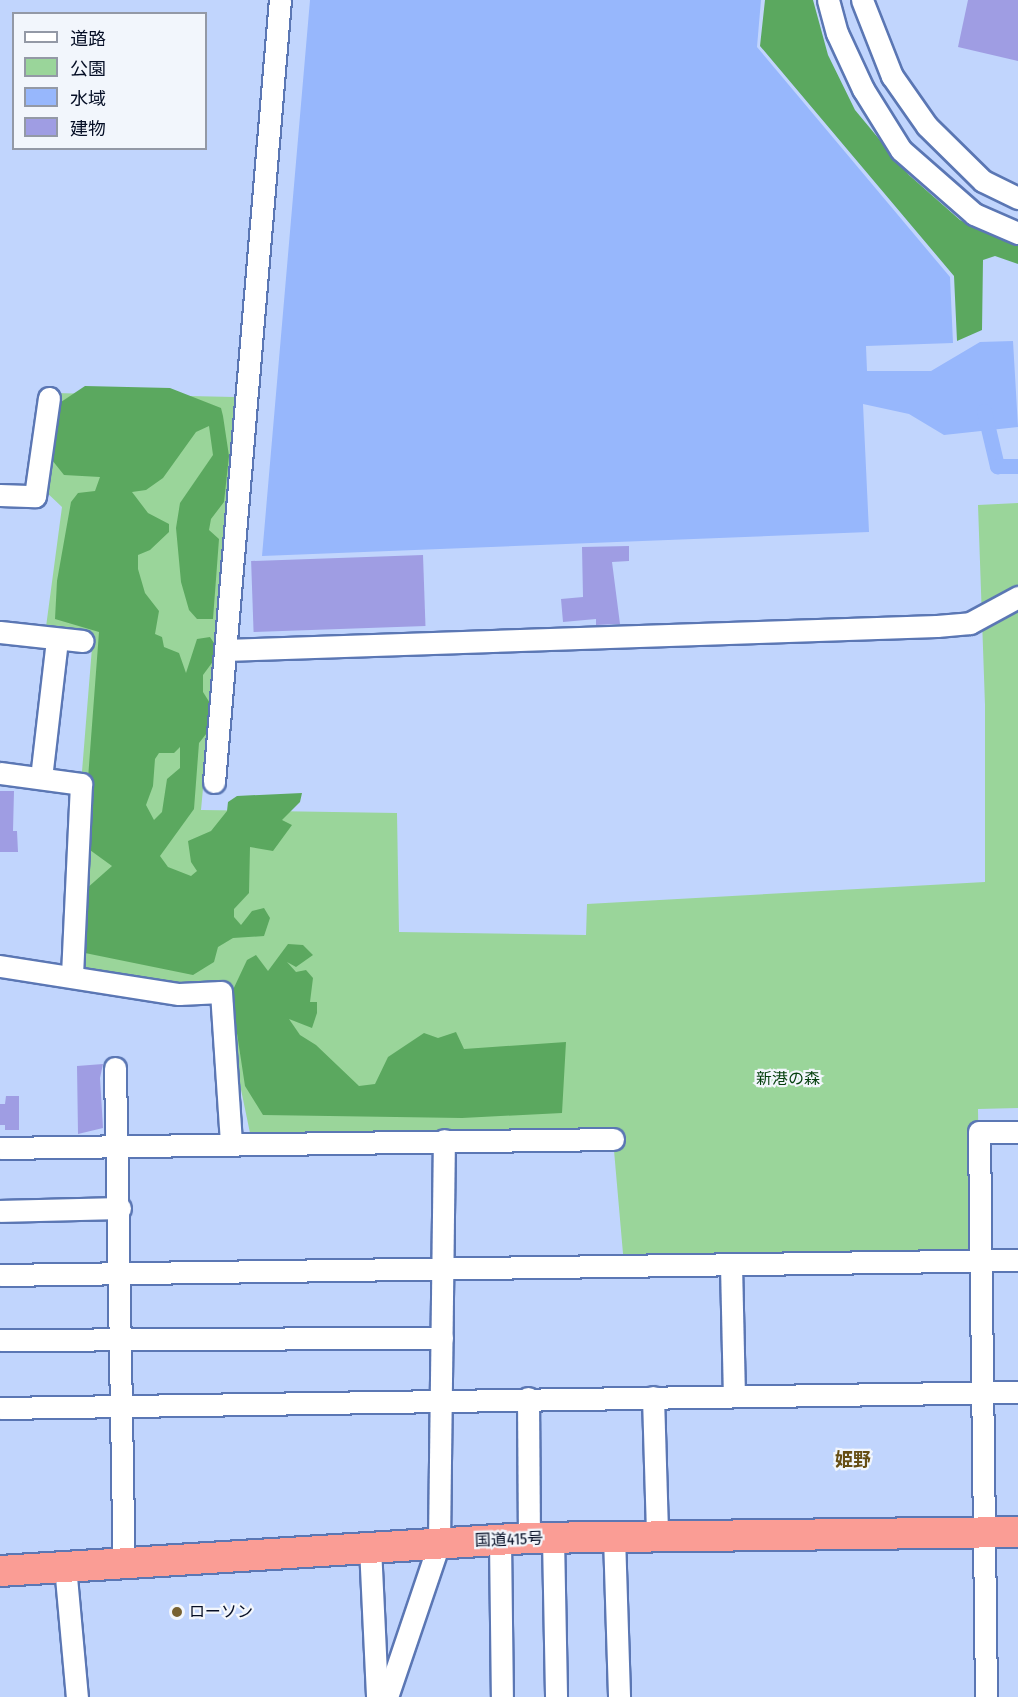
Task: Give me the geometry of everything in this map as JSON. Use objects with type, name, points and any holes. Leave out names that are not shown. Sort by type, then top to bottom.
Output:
[{"type":"highway","name":"国道415号","points":[[0,1570],[541,1538],[1018,1532]]},
{"type":"street","points":[[214,782],[280,0]]},
{"type":"street","points":[[828,0],[837,33],[862,89],[901,150],[974,214],[1018,233]]},
{"type":"street","points":[[862,0],[892,76],[927,126],[982,181],[1018,198]]},
{"type":"street","points":[[0,495],[35,496],[49,398]]},
{"type":"street","points":[[225,650],[937,626],[969,623],[1018,597]]},
{"type":"street","points":[[1,638],[83,641]]},
{"type":"street","points":[[41,778],[57,639]]},
{"type":"street","points":[[0,773],[81,784],[72,977]]},
{"type":"street","points":[[0,966],[179,994],[221,992],[231,1143]]},
{"type":"street","points":[[115,1068],[116,1148],[120,1208],[124,1563]]},
{"type":"street","points":[[986,1697],[982,1533],[979,1132],[1018,1132]]},
{"type":"street","points":[[0,1148],[613,1139]]},
{"type":"street","points":[[387,1697],[439,1543],[444,1140]]},
{"type":"street","points":[[0,1211],[120,1208]]},
{"type":"street","points":[[0,1275],[1018,1260]]},
{"type":"street","points":[[731,1265],[734,1396]]},
{"type":"street","points":[[0,1340],[442,1338]]},
{"type":"street","points":[[0,1408],[1018,1392]]},
{"type":"street","points":[[653,1397],[657,1535]]},
{"type":"street","points":[[528,1398],[556,1697]]},
{"type":"street","points":[[614,1536],[619,1697]]},
{"type":"street","points":[[500,1540],[502,1697]]},
{"type":"street","points":[[370,1547],[377,1697]]},
{"type":"street","points":[[65,1566],[77,1697]]},
{"type":"green space","points":[[765,0],[813,0],[828,55],[855,110],[909,175],[960,220],[1018,246],[1018,264],[995,256],[983,260],[982,330],[957,341],[954,276],[760,46]]},
{"type":"green space","points":[[85,386],[170,388],[221,408],[223,416],[229,456],[224,502],[211,519],[209,530],[219,539],[213,619],[197,619],[189,610],[181,582],[176,528],[180,503],[213,455],[209,426],[196,432],[163,478],[146,490],[132,492],[148,513],[169,524],[169,532],[150,550],[138,555],[138,569],[145,593],[159,611],[155,634],[162,637],[164,647],[179,653],[186,673],[197,639],[210,637],[220,652],[203,675],[203,692],[213,708],[214,724],[199,743],[194,809],[160,856],[168,867],[191,876],[197,871],[191,862],[188,841],[211,831],[227,811],[228,802],[237,796],[302,793],[300,802],[282,820],[292,825],[273,851],[250,847],[249,893],[234,909],[234,917],[241,925],[252,911],[264,908],[270,918],[264,936],[233,938],[218,947],[214,962],[193,975],[85,953],[86,889],[112,866],[83,845],[99,632],[55,619],[57,581],[71,502],[78,493],[95,491],[100,477],[64,475],[52,460],[58,404]],"holes":[[[180,747],[180,768],[167,779],[162,812],[154,820],[146,805],[153,786],[155,759],[159,753],[174,753]]]},
{"type":"green space","name":"新港の森","points":[[54,393],[234,397],[235,442],[201,810],[397,813],[399,932],[586,935],[587,904],[985,882],[985,705],[978,505],[1018,503],[1018,1108],[978,1109],[980,1261],[624,1265],[613,1139],[444,1140],[250,1133],[221,993],[72,977],[81,784],[93,635],[46,627],[62,507],[43,489]]},
{"type":"green space","points":[[288,944],[303,945],[313,955],[296,967],[287,962],[296,972],[306,970],[313,978],[310,1002],[317,1002],[317,1013],[312,1028],[289,1019],[300,1035],[316,1045],[359,1086],[375,1084],[388,1057],[424,1033],[438,1038],[456,1032],[464,1049],[566,1042],[562,1113],[462,1118],[263,1115],[245,1086],[231,994],[247,960],[256,955],[268,971]]},
{"type":"water","points":[[310,0],[761,0],[757,47],[950,277],[953,343],[866,346],[867,371],[931,371],[980,342],[1013,341],[1018,427],[944,435],[909,414],[863,404],[869,532],[262,556]]},
{"type":"building","points":[[968,0],[1018,0],[1018,61],[958,47]]},
{"type":"building","points":[[629,546],[629,561],[612,562],[620,624],[596,625],[596,619],[563,622],[561,599],[583,597],[582,547]]},
{"type":"building","points":[[423,555],[425,626],[254,632],[251,561]]},
{"type":"building","points":[[0,791],[14,791],[13,831],[17,831],[18,852],[0,852]]},
{"type":"building","points":[[103,1064],[100,1078],[103,1128],[78,1134],[77,1066]]},
{"type":"building","points":[[6,1096],[19,1096],[19,1130],[5,1130],[5,1125],[0,1125],[0,1104],[5,1104]]},
{"type":"waterway","points":[[984,411],[997,466],[1018,466]]},
{"type":"place","name":"ローソン","points":[[177,1612]]},
{"type":"district","name":"姫野","points":[[853,1460]]}]
